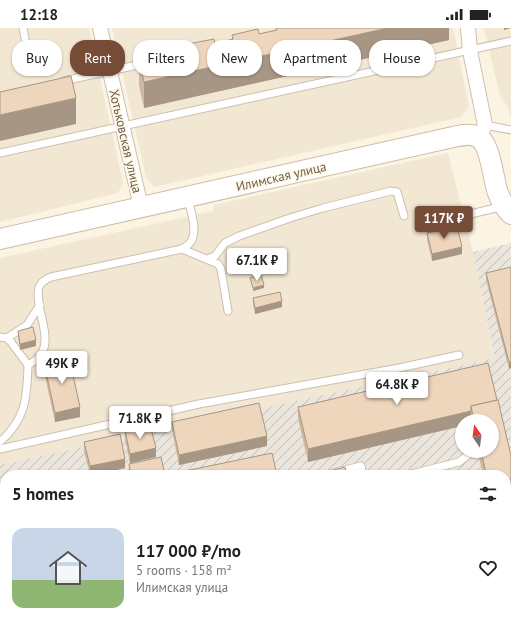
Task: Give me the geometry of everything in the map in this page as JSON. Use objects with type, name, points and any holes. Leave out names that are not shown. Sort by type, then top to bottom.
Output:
[{"type":"street","name":"Хотьковская улица","points":[[100,28],[103,40]]},
{"type":"street","points":[[468,28],[482,131],[498,192],[507,210]]},
{"type":"street","name":"Хотьковская улица","points":[[111,76],[140,207]]},
{"type":"street","name":"Илимская улица","points":[[0,239],[482,131]]},
{"type":"lane","points":[[23,28],[25,38]]},
{"type":"lane","points":[[0,153],[511,41]]},
{"type":"lane","points":[[59,82],[87,76]]},
{"type":"lane","points":[[482,131],[511,130]]},
{"type":"lane","points":[[207,258],[215,256],[225,243],[246,234],[316,210],[391,191],[397,192],[404,216]]},
{"type":"lane","points":[[28,365],[43,353],[45,343],[44,326],[40,305],[40,287],[43,282],[51,277],[182,249],[190,243],[194,234],[187,197]]},
{"type":"lane","points":[[430,224],[507,210]]},
{"type":"lane","points":[[182,249],[207,258],[218,264],[221,269],[228,311]]},
{"type":"lane","points":[[0,442],[9,434],[20,419],[25,400],[28,365],[3,337],[27,325],[40,305]]},
{"type":"lane","points":[[0,449],[199,404],[459,356]]},
{"type":"lane","points":[[427,470],[459,462],[464,458]]},
{"type":"lane","points":[[345,470],[361,466],[362,470]]},
{"type":"shaded area","points":[[0,28],[89,28],[92,40],[70,40],[70,76],[100,76],[123,183],[118,193],[0,222]]},
{"type":"shaded area","points":[[112,28],[453,28],[469,106],[461,117],[154,187],[146,177],[123,76],[125,76],[125,40],[115,40]]},
{"type":"shaded area","points":[[484,28],[511,28],[511,119],[508,107],[500,96]]},
{"type":"shaded area","points":[[448,153],[473,252],[495,358],[0,465],[0,258],[213,211],[214,205]]},
{"type":"shaded area","points":[[511,243],[511,470],[0,470],[0,465],[495,358],[473,252]]},
{"type":"building","points":[[276,28],[388,28],[334,40],[270,40],[270,54],[262,56],[262,40],[229,40],[233,39],[232,35],[258,29],[259,34],[277,30]]},
{"type":"building","points":[[207,40],[207,68],[199,70],[199,42]]},
{"type":"building","points":[[71,76],[76,98],[0,115],[0,92]]},
{"type":"building","points":[[143,76],[171,76],[144,82]]},
{"type":"building","points":[[457,226],[462,247],[432,254],[427,233]]},
{"type":"building","points":[[511,267],[511,362],[509,362],[486,273]]},
{"type":"building","points":[[261,275],[264,285],[253,288],[250,278]]},
{"type":"building","points":[[280,292],[282,301],[255,308],[253,298]]},
{"type":"building","points":[[33,327],[36,340],[20,344],[18,331]]},
{"type":"building","points":[[69,357],[80,407],[55,413],[44,363]]},
{"type":"building","points":[[488,363],[497,400],[471,406],[471,411],[308,449],[298,407]]},
{"type":"building","points":[[498,400],[511,456],[511,470],[485,470],[483,458],[499,458],[499,414],[473,414],[471,406]]},
{"type":"building","points":[[259,403],[267,436],[179,455],[172,422]]},
{"type":"building","points":[[150,425],[156,448],[130,454],[125,431]]},
{"type":"building","points":[[120,434],[125,459],[90,466],[84,442]]},
{"type":"building","points":[[272,453],[276,470],[190,470]]},
{"type":"building","points":[[161,457],[164,470],[130,470],[129,464]]},
{"type":"building","points":[[345,467],[346,470],[333,470]]}]
